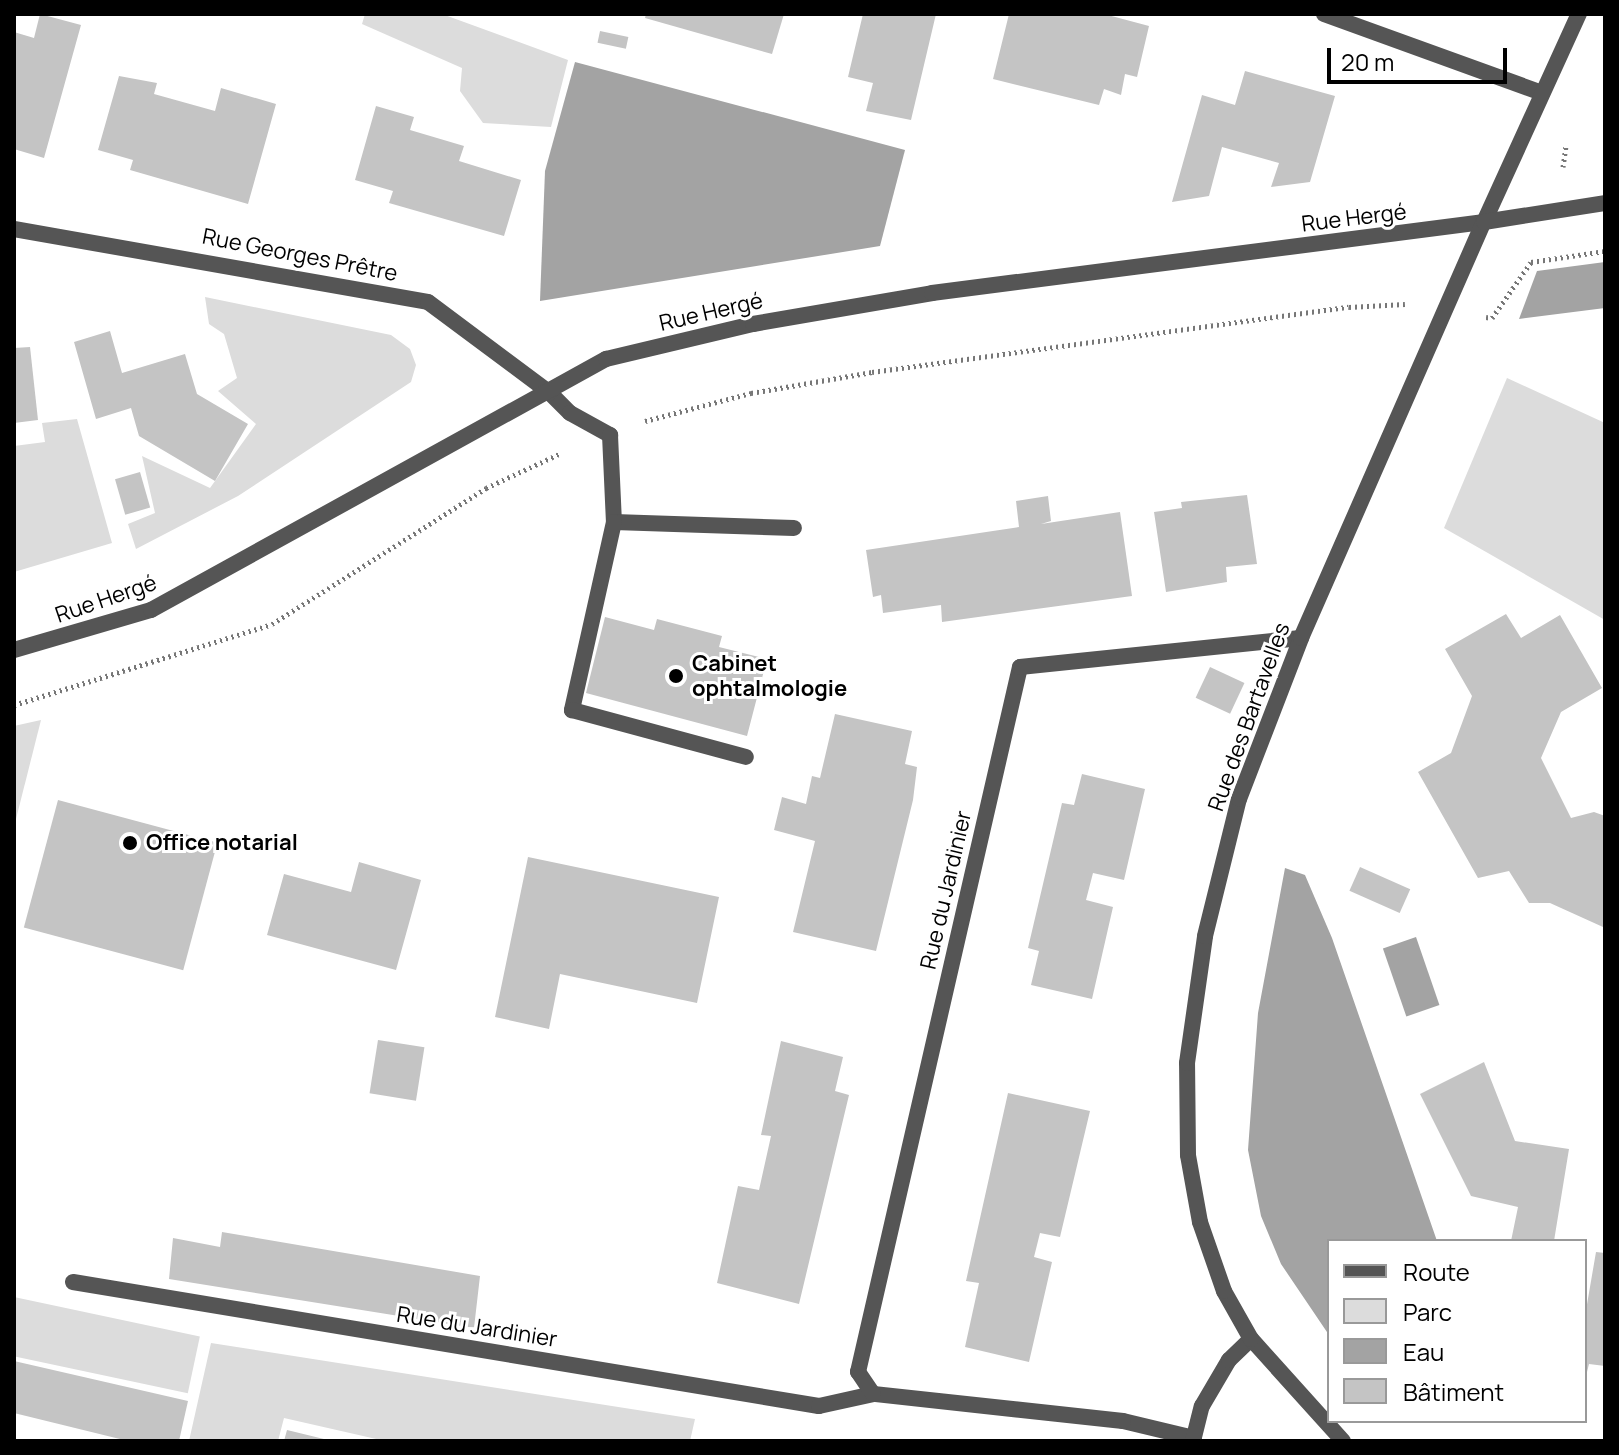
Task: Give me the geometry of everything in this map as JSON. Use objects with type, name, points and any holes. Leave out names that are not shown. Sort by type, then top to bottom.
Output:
[{"type":"street","points":[[1324,14],[1542,93]]},
{"type":"street","name":"Rue des Bartavelles","points":[[1343,1441],[1251,1339],[1224,1291],[1200,1222],[1188,1155],[1187,1063],[1205,936],[1239,799],[1301,638],[1579,14]]},
{"type":"street","name":"Rue Hergé","points":[[14,650],[151,610],[550,393],[606,359],[753,324],[932,293],[1484,222],[1605,203]]},
{"type":"street","name":"Rue Georges Prêtre","points":[[14,229],[428,302],[550,393],[570,413],[610,435]]},
{"type":"street","points":[[610,435],[614,522],[572,710],[746,757]]},
{"type":"street","points":[[614,522],[794,528]]},
{"type":"street","name":"Rue du Jardinier","points":[[873,1394],[858,1372],[1020,667],[1301,638]]},
{"type":"street","name":"Rue du Jardinier","points":[[73,1282],[819,1406],[873,1394],[1123,1421],[1194,1440]]},
{"type":"street","points":[[1194,1440],[1202,1406],[1229,1360],[1251,1339]]},
{"type":"path","points":[[1563,167],[1566,146]]},
{"type":"path","points":[[1492,318],[1531,262],[1605,251]]},
{"type":"path","points":[[14,705],[272,624],[486,488],[610,435],[751,393],[872,372],[1385,305]]},
{"type":"green space","points":[[365,14],[442,14],[568,60],[551,127],[483,123],[460,91],[462,68],[362,24]]},
{"type":"green space","points":[[205,297],[391,335],[410,349],[416,365],[411,382],[238,496],[136,549],[128,524],[155,513],[142,456],[210,488],[256,424],[218,391],[237,378],[224,334],[209,324]]},
{"type":"green space","points":[[1507,378],[1605,423],[1605,620],[1444,528]]},
{"type":"green space","points":[[77,419],[112,543],[14,572],[14,446],[45,442],[42,423]]},
{"type":"green space","points":[[41,720],[14,827],[14,726]]},
{"type":"green space","points":[[14,1297],[200,1337],[188,1393],[14,1356]]},
{"type":"green space","points":[[211,1343],[695,1419],[690,1441],[385,1441],[284,1418],[278,1441],[189,1441]]},
{"type":"water","points":[[575,62],[905,150],[880,246],[540,301],[545,171]]},
{"type":"water","points":[[1605,262],[1605,308],[1519,319],[1537,271]]},
{"type":"water","points":[[1285,868],[1305,875],[1332,938],[1436,1239],[1327,1239],[1327,1332],[1281,1264],[1261,1216],[1248,1150],[1258,1013]]},
{"type":"water","points":[[1416,937],[1439,1005],[1406,1016],[1383,948]]},
{"type":"building","points":[[40,14],[81,25],[44,158],[14,149],[14,32],[34,38]]},
{"type":"building","points":[[646,14],[784,14],[772,54],[645,18]]},
{"type":"building","points":[[863,14],[936,14],[911,120],[866,111],[873,83],[848,77]]},
{"type":"building","points":[[1009,14],[1104,14],[1149,26],[1137,77],[1125,74],[1121,95],[1104,89],[1099,105],[993,79]]},
{"type":"building","points":[[600,31],[628,37],[626,49],[598,43]]},
{"type":"building","points":[[1245,71],[1335,96],[1310,182],[1271,187],[1279,163],[1222,147],[1209,196],[1172,202],[1202,95],[1235,105]]},
{"type":"building","points":[[119,76],[157,83],[154,94],[215,111],[221,88],[276,104],[248,204],[130,170],[133,160],[98,150]]},
{"type":"building","points":[[376,106],[414,117],[410,130],[464,146],[459,161],[521,180],[504,236],[389,203],[393,191],[355,180]]},
{"type":"building","points":[[110,331],[122,373],[185,354],[197,394],[248,424],[215,481],[139,436],[131,408],[96,419],[74,342]]},
{"type":"building","points":[[30,347],[38,420],[14,423],[14,348]]},
{"type":"building","points":[[140,472],[150,508],[125,515],[115,479]]},
{"type":"building","points":[[1247,495],[1257,564],[1226,567],[1227,582],[1166,592],[1154,512],[1182,508],[1181,502]]},
{"type":"building","points":[[1048,496],[1051,521],[1041,524],[1120,512],[1132,596],[942,622],[941,605],[883,613],[881,595],[873,597],[866,550],[1019,527],[1016,501]]},
{"type":"building","points":[[1506,614],[1521,638],[1560,615],[1602,688],[1561,712],[1541,758],[1571,818],[1594,812],[1605,816],[1603,927],[1550,903],[1529,903],[1509,871],[1478,878],[1418,772],[1451,753],[1472,696],[1445,649]]},
{"type":"building","name":"Cabinet ophtalmologie","points":[[605,617],[654,630],[657,619],[722,636],[719,647],[767,659],[747,736],[586,693]]},
{"type":"building","points":[[1210,667],[1244,683],[1230,714],[1196,698]]},
{"type":"building","points":[[835,714],[912,731],[905,764],[917,767],[913,800],[876,951],[793,932],[815,841],[774,830],[782,797],[806,804],[812,776],[820,778]]},
{"type":"building","points":[[1082,774],[1145,789],[1124,880],[1093,873],[1086,900],[1113,907],[1092,999],[1031,985],[1039,951],[1028,948],[1062,803],[1074,805]]},
{"type":"building","points":[[58,800],[217,843],[183,970],[24,928]]},
{"type":"building","points":[[528,857],[719,897],[697,1003],[560,974],[549,1029],[495,1017]]},
{"type":"building","points":[[359,862],[421,880],[396,970],[267,935],[284,874],[351,892]]},
{"type":"building","points":[[1360,867],[1410,889],[1400,913],[1349,891]]},
{"type":"building","points":[[378,1040],[424,1047],[416,1101],[370,1093]]},
{"type":"building","points":[[781,1041],[843,1057],[835,1091],[849,1095],[799,1304],[717,1283],[738,1186],[759,1190],[771,1136],[761,1135]]},
{"type":"building","points":[[1484,1062],[1515,1141],[1569,1149],[1554,1239],[1511,1239],[1518,1207],[1471,1196],[1420,1094]]},
{"type":"building","points":[[1008,1093],[1090,1111],[1060,1237],[1040,1233],[1034,1257],[1052,1262],[1029,1362],[965,1347],[979,1283],[966,1281]]},
{"type":"building","points":[[222,1232],[480,1276],[474,1328],[169,1279],[173,1238],[220,1247]]},
{"type":"building","points":[[1596,1252],[1605,1253],[1605,1366],[1589,1364],[1587,1372],[1587,1304]]},
{"type":"building","points":[[14,1361],[188,1401],[179,1441],[128,1441],[14,1413]]},
{"type":"building","points":[[287,1430],[328,1440],[328,1441],[284,1441]]},
{"type":"place","name":"Cabinet ophtalmologie","points":[[676,676]]},
{"type":"place","name":"Office notarial","points":[[130,843]]}]
